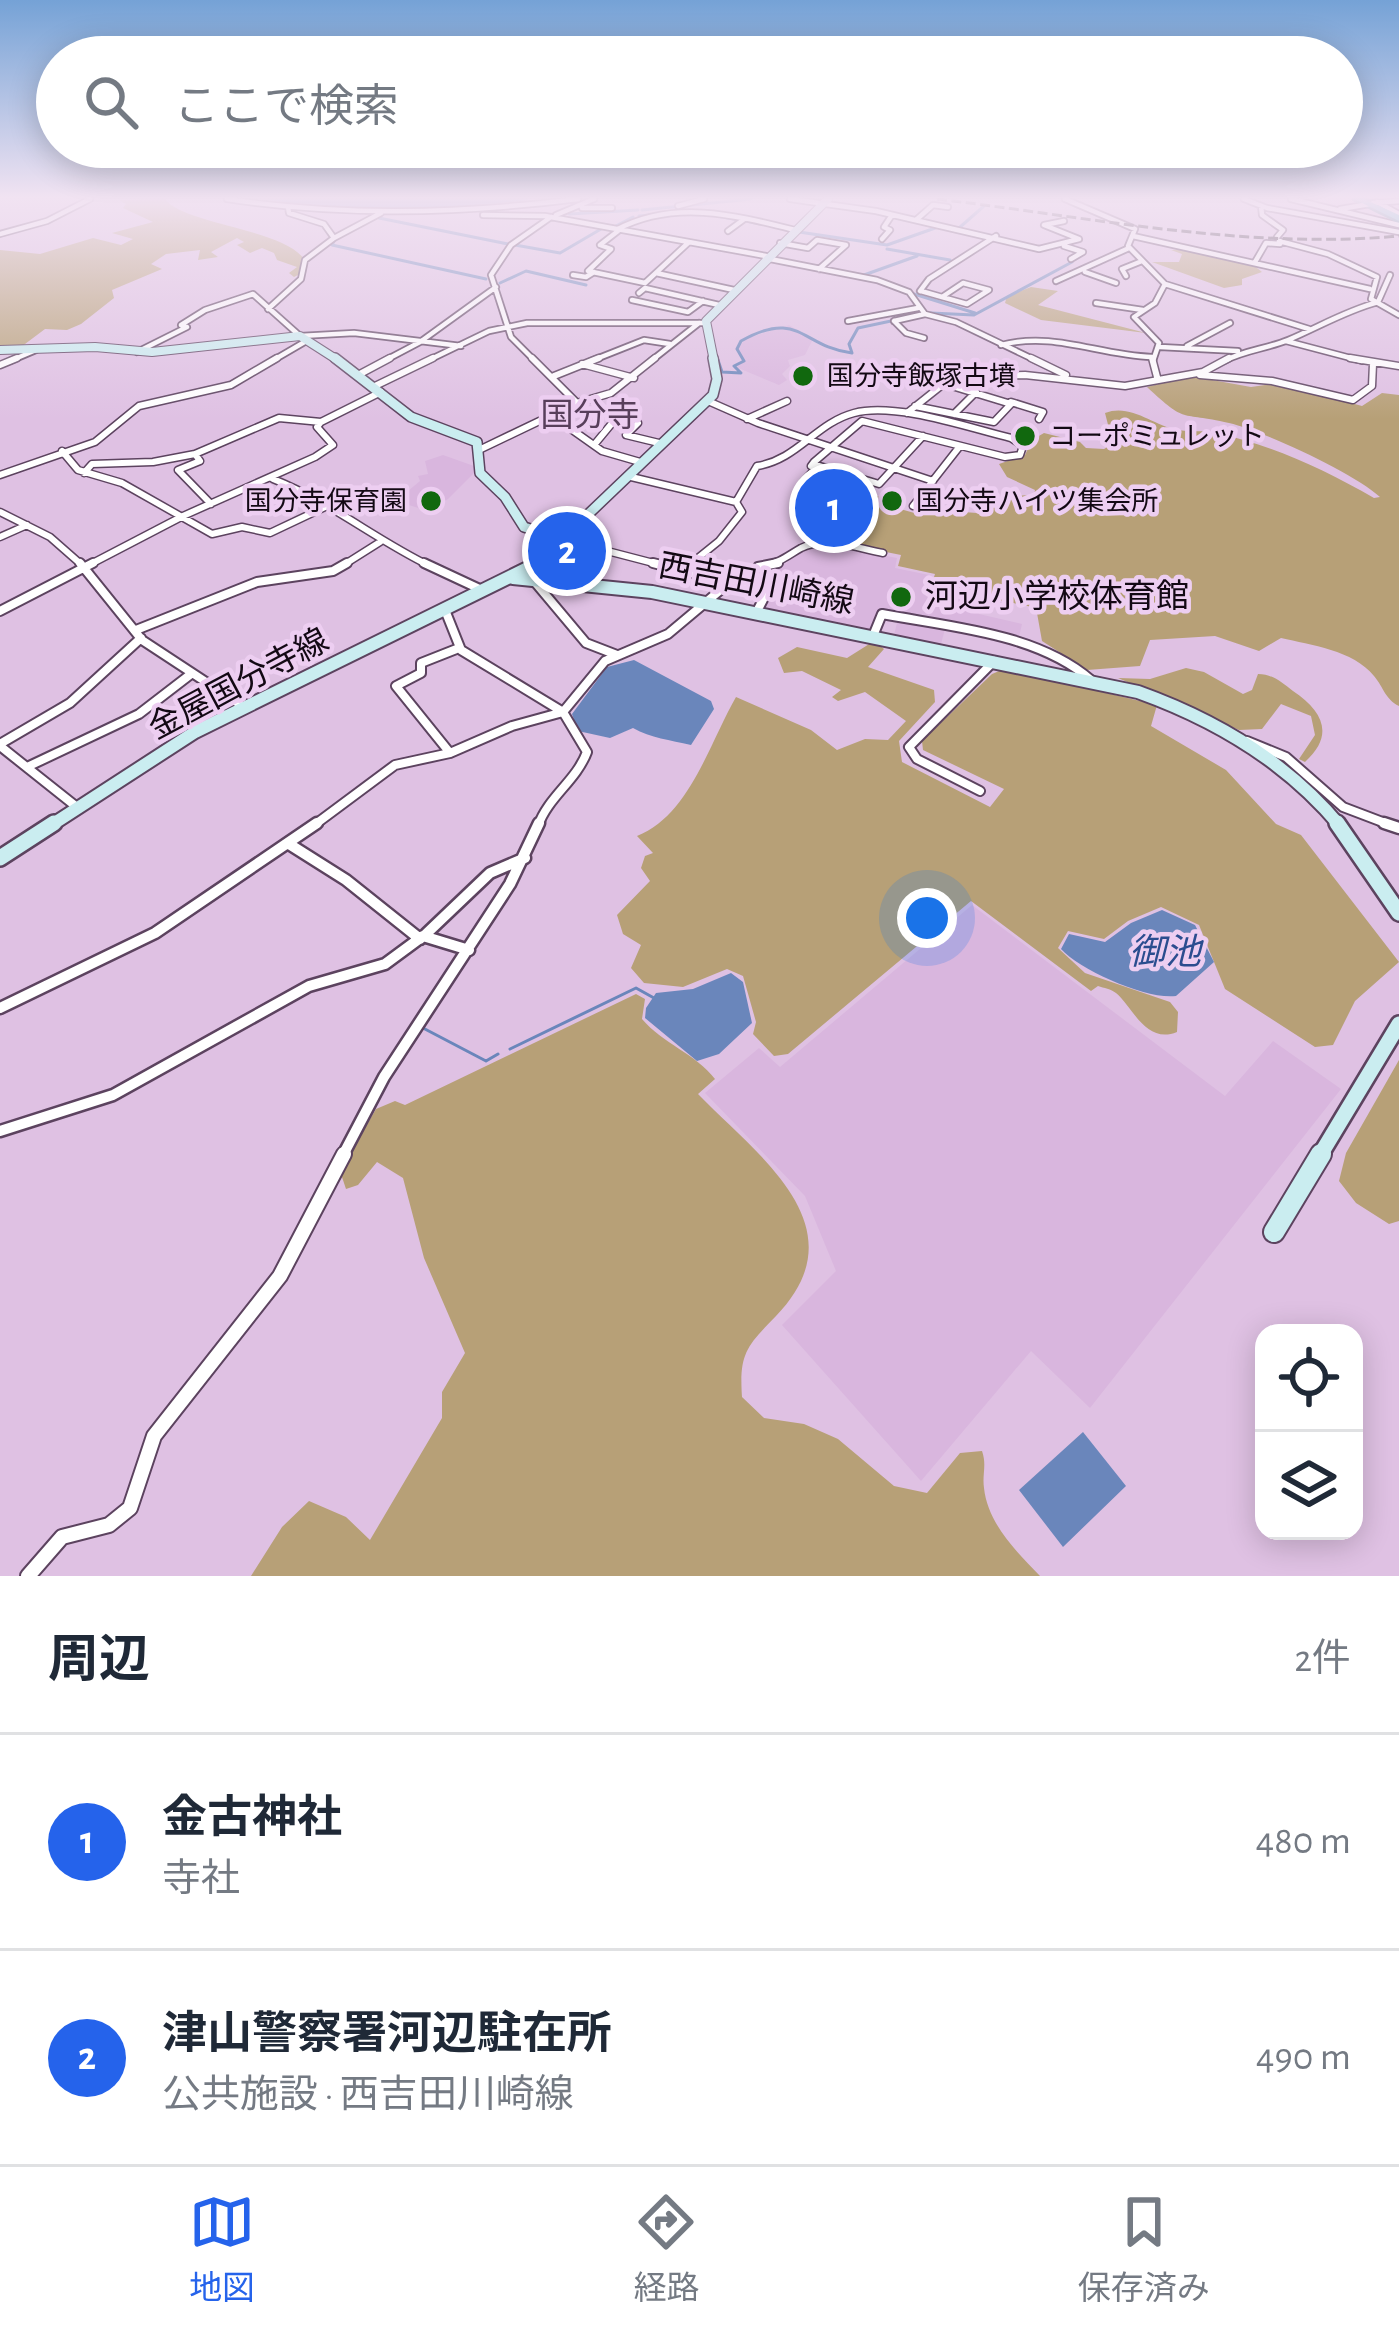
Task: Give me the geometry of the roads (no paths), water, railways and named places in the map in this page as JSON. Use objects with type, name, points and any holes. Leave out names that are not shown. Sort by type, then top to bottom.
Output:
[{"type":"main road","points":[[513,578],[565,540],[659,443],[708,401],[717,379],[702,323],[750,273]]},
{"type":"main road","points":[[0,350],[95,346],[137,352],[304,338],[360,374],[411,417],[473,441],[481,449],[480,473],[505,497],[522,525],[565,540]]},
{"type":"main road","name":"西吉田川崎線","points":[[513,578],[619,587],[709,603],[1090,680],[1159,699],[1247,742],[1332,817],[1399,913]]},
{"type":"main road","name":"金屋国分寺線","points":[[0,858],[195,732],[513,578]]},
{"type":"main road","points":[[1274,1232],[1399,1024]]},
{"type":"street","points":[[268,309],[302,279],[303,273]]},
{"type":"street","points":[[492,273],[511,337],[577,403]]},
{"type":"street","points":[[573,274],[587,277],[593,273]]},
{"type":"street","points":[[596,273],[643,283],[656,273],[734,290]]},
{"type":"street","points":[[836,273],[909,292],[968,304],[988,290],[963,283],[941,298]]},
{"type":"street","points":[[921,291],[939,273]]},
{"type":"street","points":[[1056,281],[1083,273]]},
{"type":"street","points":[[1086,273],[1116,284]]},
{"type":"street","points":[[1154,273],[1165,284],[1309,329]]},
{"type":"street","points":[[1292,273],[1370,290]]},
{"type":"street","points":[[1368,273],[1377,277],[1397,273]]},
{"type":"street","points":[[1195,374],[1241,352],[1286,340],[1342,312],[1376,303],[1390,275]]},
{"type":"street","points":[[1370,290],[1377,277]]},
{"type":"street","points":[[1165,284],[1155,303],[1134,317],[1160,347],[1241,352]]},
{"type":"street","points":[[360,374],[420,342],[496,287]]},
{"type":"street","points":[[638,293],[645,288],[719,304]]},
{"type":"street","points":[[1370,290],[1376,303],[1399,315]]},
{"type":"street","points":[[909,292],[925,314]]},
{"type":"street","points":[[137,352],[187,327],[181,325],[217,305],[253,294],[304,338]]},
{"type":"street","points":[[632,300],[686,311],[703,301]]},
{"type":"street","points":[[1096,303],[1143,310]]},
{"type":"street","points":[[848,321],[918,308]]},
{"type":"street","points":[[924,338],[906,333],[894,321],[925,314],[954,321],[1076,380]]},
{"type":"street","points":[[0,611],[183,516],[331,448],[332,442],[317,428],[321,422],[461,346],[510,326],[702,323]]},
{"type":"street","points":[[481,449],[577,403],[610,393],[702,323]]},
{"type":"street","points":[[1184,347],[1230,323]]},
{"type":"street","points":[[0,475],[99,440],[139,406],[231,385],[304,338],[354,333],[461,346]]},
{"type":"street","points":[[1001,345],[1034,336],[1116,356],[1152,357]]},
{"type":"street","points":[[554,376],[644,340],[670,344]]},
{"type":"street","points":[[1286,340],[1373,364],[1399,366]]},
{"type":"street","points":[[1152,357],[1160,347]]},
{"type":"street","points":[[0,365],[36,350]]},
{"type":"street","points":[[901,413],[942,382],[1024,375],[1126,386],[1154,383],[1152,357]]},
{"type":"street","points":[[582,364],[634,378]]},
{"type":"street","points":[[1157,377],[1195,374],[1278,382],[1353,400],[1372,386],[1373,364]]},
{"type":"street","points":[[942,382],[1043,411]]},
{"type":"street","points":[[954,414],[976,392]]},
{"type":"street","points":[[708,401],[806,440],[933,481]]},
{"type":"street","points":[[746,418],[787,401]]},
{"type":"street","points":[[915,406],[996,422],[1011,403]]},
{"type":"street","points":[[736,502],[757,466],[782,462],[806,440],[855,410],[901,413],[1014,439],[1022,443],[1024,452],[1007,457],[862,421],[812,464]]},
{"type":"street","points":[[594,445],[618,416]]},
{"type":"street","points":[[554,417],[662,485],[736,502],[742,512],[730,530],[683,570]]},
{"type":"street","points":[[84,473],[92,464],[153,462],[195,454],[272,420],[321,422]]},
{"type":"street","points":[[638,423],[626,434],[659,443]]},
{"type":"street","points":[[812,464],[879,484],[923,436]]},
{"type":"street","points":[[913,506],[960,446]]},
{"type":"street","points":[[62,451],[72,467],[116,480],[212,534],[239,527],[267,533],[325,507]]},
{"type":"street","points":[[195,454],[200,460],[178,470],[211,504]]},
{"type":"street","points":[[803,482],[816,468],[812,464]]},
{"type":"street","points":[[271,478],[308,493],[380,542],[484,590]]},
{"type":"street","points":[[0,512],[27,525],[86,568],[138,634],[244,707]]},
{"type":"street","points":[[819,516],[824,524],[819,541]]},
{"type":"street","points":[[0,537],[27,525]]},
{"type":"street","points":[[565,540],[767,592],[756,613]]},
{"type":"street","points":[[745,586],[758,567],[787,561],[793,552],[819,541],[883,554]]},
{"type":"street","points":[[79,808],[0,745],[70,704],[138,634],[257,582],[333,571],[380,542]]},
{"type":"street","points":[[534,581],[586,644],[616,656]]},
{"type":"street","points":[[0,1007],[155,932],[289,844],[395,765],[450,753],[530,719],[563,712],[601,664],[668,634],[730,582]]},
{"type":"street","points":[[28,1576],[62,1538],[109,1525],[130,1508],[154,1436],[280,1276],[384,1077],[470,950],[525,858],[543,812],[579,772],[587,752],[563,712],[459,648],[446,610]]},
{"type":"street","points":[[873,636],[881,614],[1019,644],[1081,670],[1090,680]]},
{"type":"street","points":[[450,753],[397,686],[424,671],[421,663],[459,648]]},
{"type":"street","points":[[980,790],[917,759],[908,747],[994,661]]},
{"type":"street","points":[[26,767],[139,714],[191,674]]},
{"type":"street","points":[[1247,742],[1260,741],[1281,755],[1346,809],[1399,828]]},
{"type":"street","points":[[289,844],[346,880],[421,938],[470,950]]},
{"type":"street","points":[[0,1131],[113,1095],[309,986],[385,964],[421,938],[490,873],[525,858]]},
{"type":"water","points":[[634,660],[711,701],[714,709],[691,745],[633,728],[610,738],[578,731],[572,714],[607,667]]},
{"type":"water","name":"御池","points":[[1162,910],[1195,925],[1214,962],[1176,996],[1115,982],[1061,949],[1069,934],[1105,942],[1131,923]]},
{"type":"water","points":[[731,973],[743,982],[752,1023],[719,1054],[697,1061],[645,1018],[656,993],[693,989]]},
{"type":"water","points":[[1083,1432],[1126,1486],[1063,1547],[1019,1490]]},
{"type":"waterway","points":[[457,273],[486,279]]},
{"type":"waterway","points":[[500,283],[523,273]]},
{"type":"waterway","points":[[533,273],[586,285]]},
{"type":"waterway","points":[[864,275],[871,273]]},
{"type":"waterway","points":[[931,313],[974,315],[1052,273]]},
{"type":"waterway","points":[[914,294],[975,313]]},
{"type":"waterway","points":[[718,360],[722,372],[741,373],[734,366],[744,361],[737,349],[741,341],[776,328],[800,332],[852,353],[849,344],[858,328],[891,321]]},
{"type":"waterway","points":[[510,1049],[636,988],[654,998]]},
{"type":"waterway","points":[[423,1028],[486,1061],[498,1054]]},
{"type":"place","name":"国分寺飯塚古墳","points":[[803,376]]},
{"type":"place","name":"コーポミュレット","points":[[1025,436]]},
{"type":"place","name":"国分寺保育園","points":[[431,501]]},
{"type":"place","name":"国分寺ハイツ集会所","points":[[892,501]]},
{"type":"place","name":"金古神社","points":[[834,508]]},
{"type":"place","name":"津山警察署河辺駐在所","points":[[567,551]]},
{"type":"place","name":"河辺小学校体育館","points":[[901,597]]},
{"type":"district","name":"国分寺","points":[[590,416]]}]
